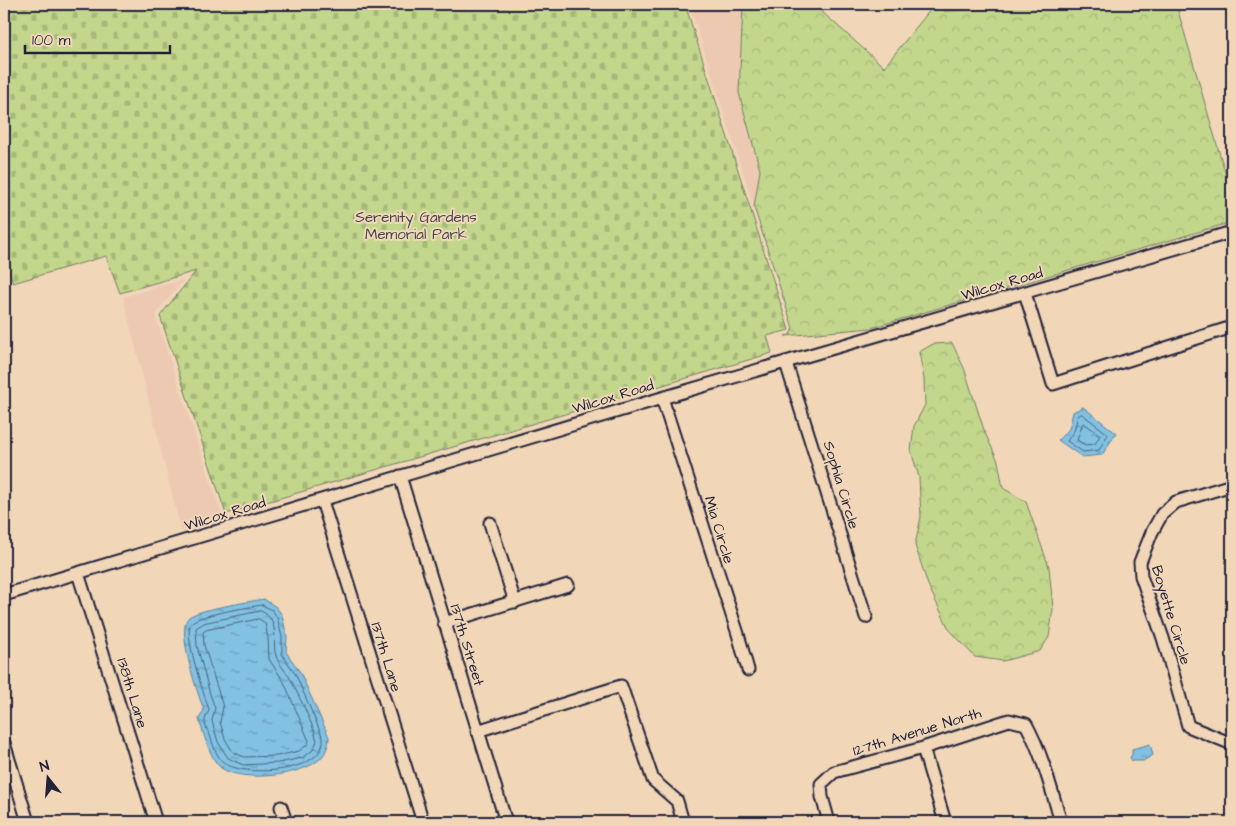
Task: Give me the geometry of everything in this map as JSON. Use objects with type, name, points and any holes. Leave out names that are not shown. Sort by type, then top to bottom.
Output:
[{"type":"street","name":"Wilcox Road","points":[[4,595],[662,398],[1232,232]]},
{"type":"street","points":[[1026,293],[1053,384],[1232,327]]},
{"type":"street","name":"Sophia Circle","points":[[786,362],[866,617]]},
{"type":"street","name":"Mia Circle","points":[[662,398],[748,670]]},
{"type":"street","name":"137th Street","points":[[400,476],[506,822]]},
{"type":"street","name":"Boyette Circle","points":[[1232,485],[1176,502],[1162,514],[1152,532],[1140,562],[1141,576],[1163,638],[1188,726],[1232,744]]},
{"type":"street","name":"137th Lane","points":[[322,501],[423,822]]},
{"type":"street","points":[[490,523],[515,602]]},
{"type":"street","name":"138th Lane","points":[[78,573],[156,822]]},
{"type":"street","points":[[444,623],[568,585]]},
{"type":"street","points":[[478,731],[621,686],[654,780],[677,801],[683,822]]},
{"type":"street","name":"127th Avenue North","points":[[829,822],[822,797],[821,784],[834,772],[923,748],[1009,720],[1026,724],[1041,756],[1061,822]]},
{"type":"street","points":[[4,743],[28,822]]},
{"type":"street","points":[[923,748],[945,822]]},
{"type":"street","points":[[281,806],[286,822]]},
{"type":"shaded area","points":[[689,4],[743,4],[739,93],[760,170],[754,207]]},
{"type":"shaded area","points":[[184,279],[157,313],[156,318],[222,515],[225,517],[181,531],[123,297]]},
{"type":"green space","name":"Serenity Gardens Memorial Park","points":[[4,4],[685,4],[789,330],[767,336],[772,353],[226,514],[160,316],[196,271],[120,293],[106,256],[13,283],[4,256]]},
{"type":"green space","points":[[743,4],[813,4],[884,67],[935,4],[943,4],[944,11],[1000,9],[1017,4],[1176,4],[1232,196],[1232,222],[871,328],[785,336],[790,335],[793,328],[754,207],[760,170],[739,93]]},
{"type":"green space","points":[[952,343],[964,368],[985,433],[998,461],[1003,488],[1026,502],[1049,567],[1053,609],[1049,637],[1040,651],[1003,661],[975,657],[949,629],[928,585],[915,545],[921,517],[919,477],[911,451],[914,426],[925,405],[924,379],[919,352],[933,344]]},
{"type":"water","points":[[1083,407],[1116,433],[1102,455],[1082,457],[1058,440],[1069,429],[1073,412]]},
{"type":"water","points":[[264,599],[276,607],[282,615],[287,637],[286,652],[300,672],[329,740],[326,751],[321,758],[301,769],[272,775],[243,775],[231,773],[221,768],[213,758],[207,745],[199,719],[204,710],[189,662],[185,624],[189,617],[203,611]]},
{"type":"water","points":[[1150,744],[1153,755],[1143,761],[1132,761],[1130,757],[1132,749]]}]
